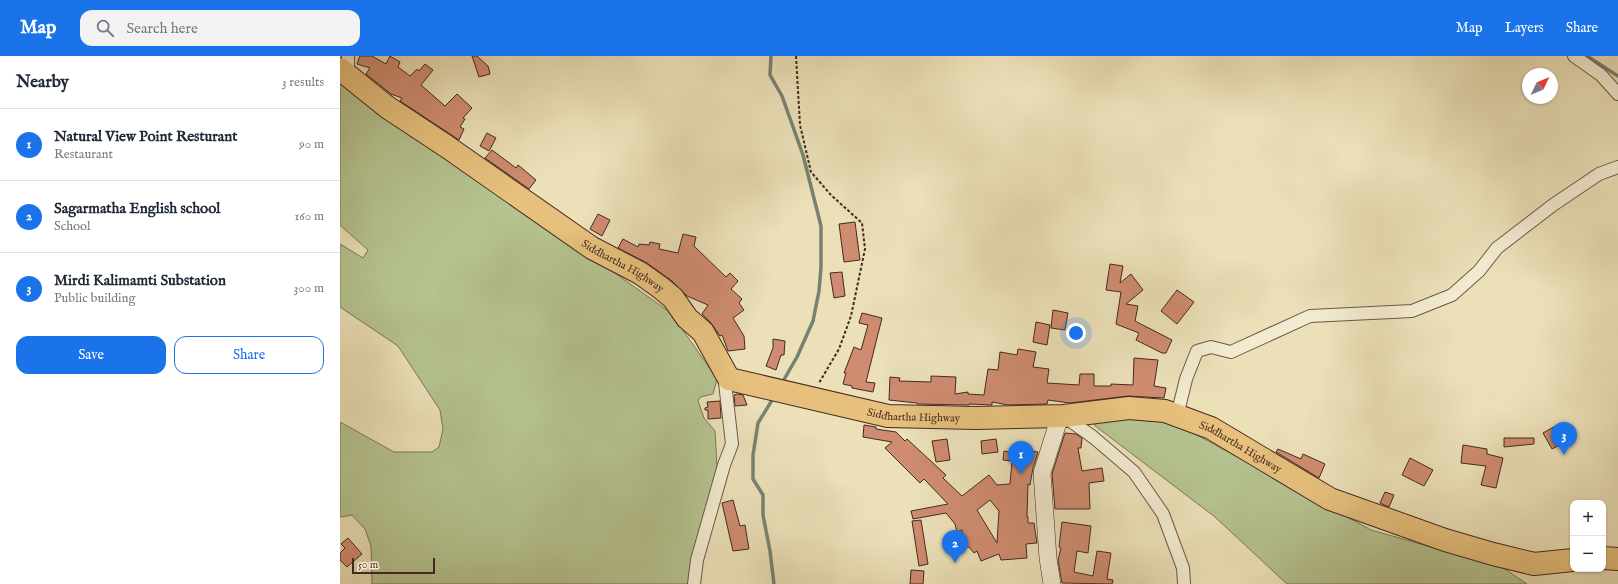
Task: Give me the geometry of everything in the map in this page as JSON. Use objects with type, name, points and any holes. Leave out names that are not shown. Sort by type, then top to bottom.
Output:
[{"type":"highway","name":"Siddhartha Highway","points":[[344,66],[387,107],[446,146],[592,248],[640,273],[673,298],[687,318],[703,332],[726,374],[888,416],[976,418],[1062,416],[1129,408],[1164,412],[1211,428],[1330,499],[1446,540],[1493,554],[1534,564],[1570,560]]},
{"type":"highway","points":[[1606,558],[1618,559]]},
{"type":"street","points":[[1574,56],[1601,75],[1618,94]]},
{"type":"street","points":[[1177,416],[1186,379],[1197,351],[1211,347],[1231,352],[1310,316],[1412,311],[1452,295],[1479,271],[1497,248],[1554,205],[1599,174],[1618,167]]},
{"type":"street","points":[[694,584],[697,560],[724,465],[732,444],[726,374]]},
{"type":"street","points":[[1052,584],[1048,558],[1042,473],[1062,416],[1093,437],[1134,472],[1163,514],[1182,568],[1184,584]]},
{"type":"path","points":[[796,56],[800,125],[811,172],[831,195],[862,223],[865,249],[852,316],[839,349],[818,384],[824,387]]},
{"type":"green space","points":[[340,78],[371,109],[497,189],[671,313],[717,379],[713,394],[700,397],[698,401],[704,418],[715,431],[717,467],[692,559],[690,584],[372,584],[371,546],[365,529],[352,515],[340,517],[340,422],[394,452],[432,452],[439,447],[443,429],[440,410],[398,346],[340,307],[340,244],[363,258],[368,250],[340,225]]},
{"type":"green space","points":[[1108,415],[1144,416],[1186,429],[1371,530],[1502,567],[1527,584],[1287,584],[1215,517],[1094,425]]},
{"type":"building","points":[[360,56],[372,56],[386,64],[390,56],[400,62],[398,67],[410,76],[417,69],[419,71],[425,64],[433,70],[421,85],[445,106],[457,94],[472,108],[463,118],[465,119],[460,127],[464,129],[459,140],[400,101],[402,98],[391,94],[366,74],[370,68],[357,64]]},
{"type":"building","points":[[472,56],[477,56],[488,66],[490,74],[479,77]]},
{"type":"building","points":[[487,133],[496,138],[489,151],[480,146]]},
{"type":"building","points":[[492,150],[516,168],[518,165],[536,180],[529,189],[485,158]]},
{"type":"building","points":[[598,214],[610,220],[602,236],[590,229]]},
{"type":"building","points":[[855,222],[860,260],[844,262],[839,224]]},
{"type":"building","points":[[683,234],[696,237],[694,246],[726,277],[730,273],[738,281],[731,289],[742,299],[739,303],[744,310],[733,318],[744,336],[745,349],[728,351],[722,335],[720,336],[711,323],[702,314],[708,305],[687,296],[672,281],[647,263],[618,248],[623,239],[638,247],[639,244],[649,245],[650,242],[660,244],[659,249],[678,253]]},
{"type":"building","points":[[1110,264],[1123,266],[1120,283],[1131,274],[1143,290],[1126,304],[1138,306],[1135,321],[1172,340],[1166,353],[1162,353],[1136,340],[1139,333],[1116,324],[1121,292],[1106,290]]},
{"type":"building","points":[[842,272],[845,296],[834,298],[830,273]]},
{"type":"building","points":[[1177,290],[1194,302],[1177,324],[1161,311]]},
{"type":"building","points":[[1053,310],[1068,313],[1065,330],[1051,328]]},
{"type":"building","points":[[862,313],[882,318],[866,382],[875,383],[873,392],[852,388],[852,386],[843,384],[846,373],[844,373],[854,347],[861,350],[868,325],[859,323]]},
{"type":"building","points":[[1036,322],[1050,325],[1047,345],[1033,342]]},
{"type":"building","points":[[773,339],[785,341],[784,355],[781,355],[776,370],[766,366],[773,348]]},
{"type":"building","points":[[1018,349],[1036,352],[1033,367],[1049,369],[1047,383],[1079,385],[1080,374],[1094,374],[1094,386],[1111,386],[1111,384],[1133,385],[1134,358],[1158,360],[1154,386],[1166,388],[1164,398],[1128,396],[1070,403],[1048,400],[1047,404],[1008,405],[992,402],[992,405],[917,404],[889,400],[890,377],[900,378],[899,381],[931,382],[931,376],[956,377],[955,394],[968,392],[968,394],[984,395],[988,369],[998,370],[1000,352],[1017,355]]},
{"type":"building","points":[[734,395],[743,395],[747,405],[735,406]]},
{"type":"building","points":[[720,401],[721,418],[708,419],[708,410],[705,410],[705,408],[708,407],[707,402]]},
{"type":"building","points":[[1559,424],[1568,440],[1552,449],[1543,433]]},
{"type":"building","points":[[864,425],[876,427],[876,429],[896,432],[905,441],[907,439],[946,475],[943,478],[962,496],[989,475],[997,485],[1010,484],[1012,461],[1003,460],[1004,451],[1016,453],[1016,449],[1038,452],[1030,485],[1028,484],[1027,517],[1028,523],[1034,523],[1037,543],[1026,544],[1027,558],[1001,560],[999,554],[981,561],[977,551],[974,553],[969,547],[965,547],[962,530],[957,532],[955,524],[946,513],[913,519],[911,511],[948,504],[924,479],[920,483],[885,448],[892,442],[863,437]],"holes":[[[990,500],[999,511],[997,543],[977,510]]]},
{"type":"building","points":[[1065,433],[1076,434],[1082,438],[1081,448],[1078,448],[1082,471],[1102,468],[1104,481],[1089,483],[1090,509],[1055,509],[1052,474]]},
{"type":"building","points":[[1504,438],[1534,438],[1534,444],[1504,447]]},
{"type":"building","points":[[947,439],[950,460],[936,462],[932,441]]},
{"type":"building","points":[[996,439],[998,452],[982,454],[981,441]]},
{"type":"building","points":[[1463,445],[1487,449],[1487,454],[1503,458],[1496,488],[1481,485],[1486,466],[1461,463]]},
{"type":"building","points":[[1278,449],[1301,459],[1303,454],[1325,464],[1319,478],[1276,452]]},
{"type":"building","points":[[1410,458],[1433,470],[1424,486],[1402,475]]},
{"type":"building","points":[[1385,492],[1394,495],[1389,507],[1380,503]]},
{"type":"building","points":[[733,500],[740,526],[745,525],[749,549],[733,551],[722,503]]},
{"type":"building","points":[[921,520],[928,564],[919,566],[912,521]]},
{"type":"building","points":[[1062,522],[1091,526],[1088,553],[1077,551],[1074,572],[1093,576],[1097,551],[1111,553],[1107,579],[1113,580],[1112,584],[1062,583],[1058,560],[1061,548],[1059,547]]},
{"type":"building","points":[[348,538],[362,554],[347,567],[340,560],[340,553],[345,548],[341,544]]},
{"type":"building","points":[[911,570],[924,571],[923,584],[910,584]]},
{"type":"waterway","points":[[771,56],[770,75],[782,96],[803,155],[821,226],[821,267],[819,291],[813,321],[797,357],[782,383]]},
{"type":"waterway","points":[[1587,56],[1618,76]]},
{"type":"waterway","points":[[774,397],[758,423],[753,455],[753,479],[763,495],[763,515],[770,551],[774,584]]},
{"type":"place","name":"Mirdi Kalimamti Substation","points":[[1564,455]]},
{"type":"place","name":"Natural View Point Resturant","points":[[1021,474]]},
{"type":"place","name":"Sagarmatha English school","points":[[955,563]]}]
